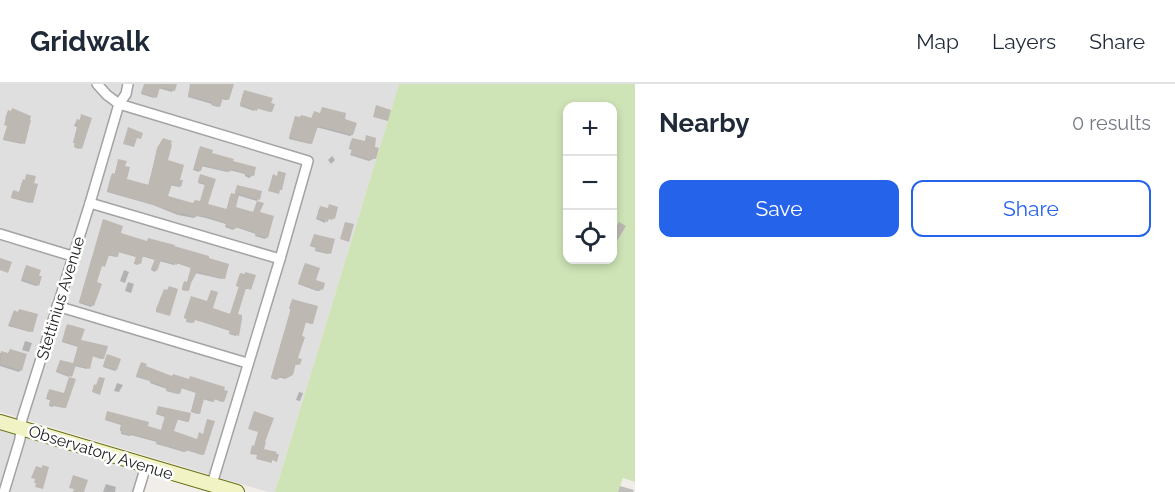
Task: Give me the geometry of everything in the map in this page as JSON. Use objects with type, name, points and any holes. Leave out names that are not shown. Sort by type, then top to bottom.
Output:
[{"type":"street","points":[[97,84],[106,95],[119,104],[308,161],[212,484]]},
{"type":"street","name":"Stettinius Avenue","points":[[4,492],[20,439],[22,419],[119,104],[129,84]]},
{"type":"street","points":[[90,203],[280,259]]},
{"type":"street","points":[[0,234],[72,256]]},
{"type":"street","points":[[57,306],[247,363]]},
{"type":"street","name":"Observatory Avenue","points":[[0,422],[237,492]]},
{"type":"street","points":[[138,492],[146,466]]},
{"type":"shaded area","points":[[0,84],[399,84],[275,492],[268,492],[0,412]]},
{"type":"shaded area","points":[[0,421],[146,466],[138,492],[0,492]]},
{"type":"green space","points":[[399,84],[635,84],[635,482],[623,478],[618,492],[275,492]]},
{"type":"building","points":[[144,84],[177,84],[175,91],[160,87],[157,98],[141,93]]},
{"type":"building","points":[[190,84],[234,84],[229,100],[223,98],[220,107],[211,104],[212,102],[188,96]]},
{"type":"building","points":[[244,90],[273,98],[271,103],[275,104],[272,112],[258,108],[257,111],[240,104]]},
{"type":"building","points":[[376,105],[391,110],[388,121],[373,117]]},
{"type":"building","points":[[322,107],[346,113],[345,119],[357,123],[353,135],[318,126],[312,144],[289,137],[295,116],[312,118],[314,111],[320,113]]},
{"type":"building","points":[[12,108],[31,116],[25,144],[3,139],[8,110],[11,111]]},
{"type":"building","points":[[81,114],[92,118],[82,149],[74,146],[78,125],[75,124],[77,119],[80,120]]},
{"type":"building","points":[[128,127],[143,133],[141,139],[137,138],[134,147],[123,144]]},
{"type":"building","points":[[366,135],[376,138],[375,147],[379,148],[376,159],[371,160],[351,154],[352,149],[349,148],[352,138],[365,141]]},
{"type":"building","points":[[163,138],[172,141],[168,160],[184,165],[180,180],[183,180],[181,187],[172,184],[168,196],[193,203],[195,200],[200,201],[205,184],[198,182],[200,174],[216,179],[208,204],[227,209],[231,193],[239,195],[236,207],[253,212],[257,201],[264,203],[260,212],[274,216],[268,238],[226,226],[227,223],[208,217],[181,214],[107,191],[112,173],[115,174],[118,159],[127,161],[125,166],[130,167],[127,179],[149,185],[157,148]]},
{"type":"building","points":[[200,146],[213,150],[212,153],[234,159],[233,161],[256,167],[254,176],[231,169],[230,172],[203,165],[201,171],[194,169]]},
{"type":"building","points":[[278,171],[286,173],[279,194],[268,191],[273,174],[277,176]]},
{"type":"building","points":[[26,174],[36,176],[34,183],[38,184],[33,203],[11,197],[13,190],[19,192]]},
{"type":"building","points":[[237,185],[262,191],[260,200],[235,193]]},
{"type":"building","points":[[329,204],[338,207],[335,219],[329,218],[328,222],[317,218],[320,206],[328,208]]},
{"type":"building","points":[[103,219],[123,226],[121,233],[147,241],[148,238],[175,245],[229,264],[225,279],[197,272],[189,291],[182,289],[184,281],[187,282],[191,267],[161,260],[157,271],[151,269],[155,259],[143,256],[141,264],[134,263],[136,257],[119,252],[118,257],[109,255],[105,267],[102,266],[97,282],[102,284],[94,306],[79,302]]},
{"type":"building","points":[[345,222],[354,224],[349,242],[340,239]]},
{"type":"building","points":[[619,222],[626,226],[617,241]]},
{"type":"building","points":[[314,234],[335,239],[331,254],[315,250],[316,247],[311,245]]},
{"type":"building","points":[[0,258],[12,262],[8,273],[0,270]]},
{"type":"building","points":[[305,263],[320,268],[316,280],[325,283],[323,290],[298,283]]},
{"type":"building","points":[[26,265],[41,270],[39,286],[22,279]]},
{"type":"building","points":[[245,272],[256,275],[251,290],[246,288],[238,314],[242,315],[239,336],[229,333],[230,330],[198,320],[194,323],[186,321],[187,318],[184,317],[191,296],[207,301],[211,290],[218,292],[213,308],[230,314],[239,286],[236,285],[240,273],[245,274]]},
{"type":"building","points":[[169,286],[178,289],[170,316],[156,312],[164,289],[167,290]]},
{"type":"building","points":[[292,299],[318,306],[313,324],[306,322],[302,336],[305,337],[298,358],[302,359],[300,365],[296,363],[293,375],[287,378],[280,376],[279,379],[271,377]]},
{"type":"building","points":[[19,309],[38,314],[33,332],[9,325],[14,310],[18,312]]},
{"type":"building","points":[[67,324],[85,329],[81,340],[108,346],[104,359],[93,356],[90,369],[76,365],[72,377],[56,371],[60,360],[73,363],[78,346],[62,341]]},
{"type":"building","points":[[10,349],[27,354],[22,371],[0,364],[1,351],[8,353]]},
{"type":"building","points":[[107,354],[121,359],[117,370],[103,366]]},
{"type":"building","points":[[141,362],[172,376],[173,374],[189,379],[190,376],[225,387],[224,390],[228,391],[224,402],[204,399],[200,414],[191,411],[196,392],[182,388],[180,394],[136,376]]},
{"type":"building","points":[[69,377],[76,379],[66,408],[49,405],[51,399],[47,398],[49,389],[64,393]]},
{"type":"building","points":[[99,377],[105,378],[100,395],[92,392]]},
{"type":"building","points":[[158,406],[191,413],[189,422],[178,419],[174,431],[197,439],[199,432],[203,434],[207,419],[215,421],[204,455],[187,450],[186,452],[132,434],[131,436],[121,433],[121,424],[105,419],[107,411],[149,422],[148,426],[161,430],[165,416],[156,413]]},
{"type":"building","points":[[254,411],[274,418],[264,449],[279,454],[277,462],[256,459],[257,455],[250,454],[258,432],[248,429]]},
{"type":"building","points":[[42,465],[49,467],[43,489],[35,487],[35,479],[31,478],[36,466],[42,468]]},
{"type":"building","points":[[73,475],[88,480],[84,492],[73,492],[74,489],[69,488]]}]
